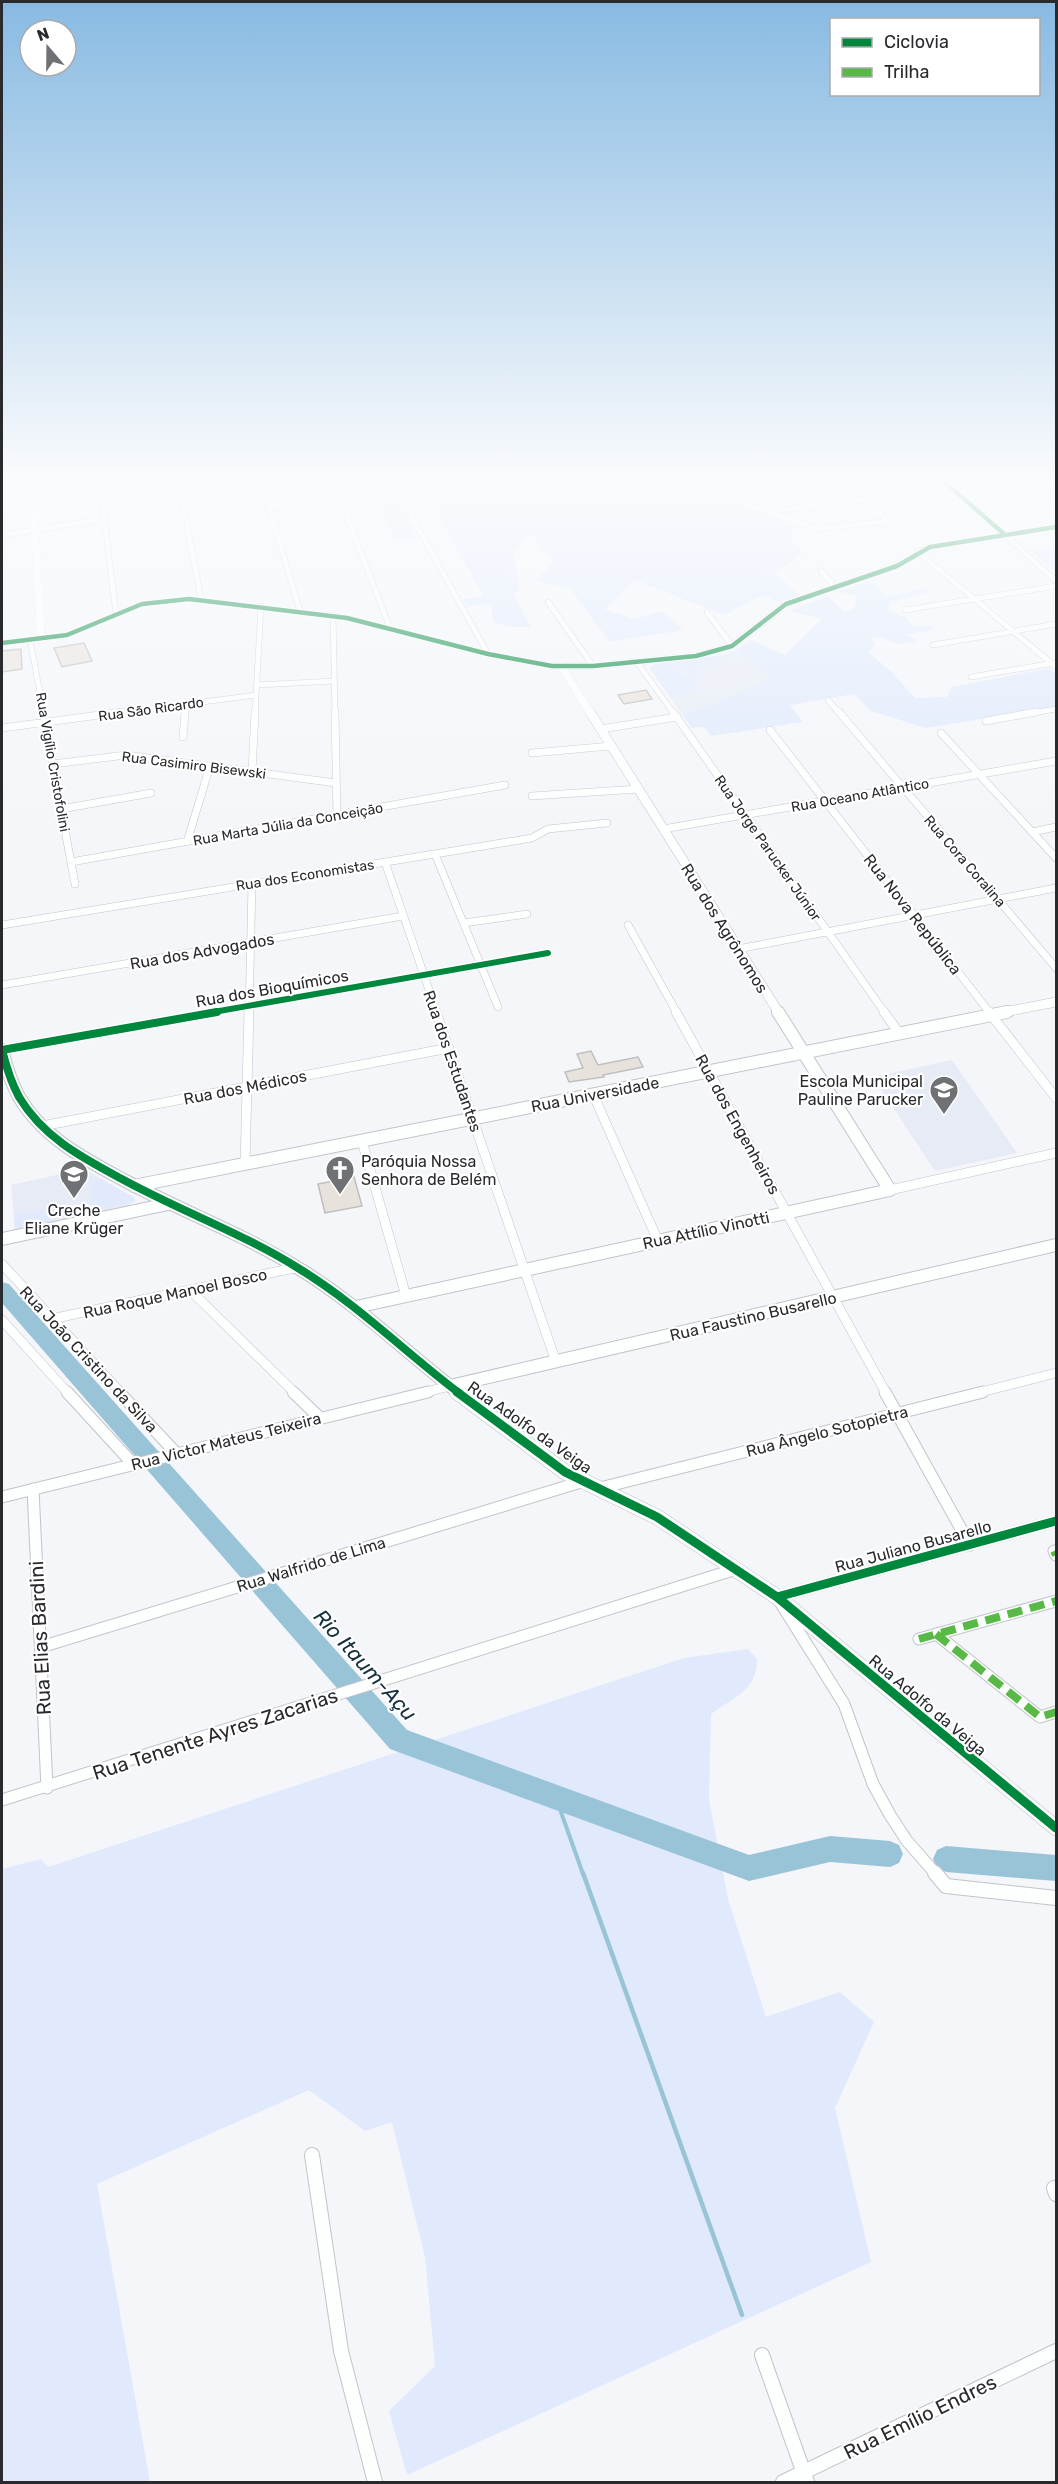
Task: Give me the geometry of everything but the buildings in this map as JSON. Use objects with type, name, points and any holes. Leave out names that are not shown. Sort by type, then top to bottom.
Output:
[{"type":"main road","points":[[2,644],[74,634],[116,614],[155,601],[201,599],[333,615],[488,654],[561,666],[593,666],[706,654],[732,646],[778,609],[820,593]]},
{"type":"street","points":[[38,593],[41,639]]},
{"type":"street","points":[[113,593],[116,614]]},
{"type":"street","points":[[200,593],[201,599]]},
{"type":"street","points":[[295,593],[300,611]]},
{"type":"street","points":[[376,593],[390,628]]},
{"type":"street","points":[[454,593],[488,654]]},
{"type":"street","points":[[968,593],[1055,665]]},
{"type":"street","points":[[905,610],[1013,593]]},
{"type":"street","points":[[548,602],[593,666]]},
{"type":"street","points":[[252,772],[261,606]]},
{"type":"street","points":[[707,612],[732,646]]},
{"type":"street","points":[[333,615],[337,815]]},
{"type":"street","points":[[933,645],[1056,624]]},
{"type":"street","name":"Rua Vigílio Cristofolini","points":[[30,640],[75,884]]},
{"type":"street","name":"Rua Jorge Parucker Júnior","points":[[638,662],[899,1033]]},
{"type":"street","points":[[971,677],[1055,665]]},
{"type":"street","name":"Rua dos Agrônomos","points":[[561,666],[890,1190]]},
{"type":"street","points":[[257,685],[334,681]]},
{"type":"street","name":"Rua São Ricardo","points":[[2,728],[256,694]]},
{"type":"street","name":"Rua Cora Coralina","points":[[828,700],[1056,968]]},
{"type":"street","points":[[183,737],[186,704]]},
{"type":"street","points":[[986,721],[1056,708]]},
{"type":"street","points":[[601,729],[677,717]]},
{"type":"street","name":"Rua Nova República","points":[[770,730],[1056,1098]]},
{"type":"street","points":[[941,733],[1056,858]]},
{"type":"street","points":[[532,753],[611,746]]},
{"type":"street","name":"Rua Casimiro Bisewski","points":[[53,764],[121,755],[336,783]]},
{"type":"street","name":"Rua Oceano Atlântico","points":[[663,829],[1056,761]]},
{"type":"street","points":[[187,842],[210,766]]},
{"type":"street","name":"Rua Marta Júlia da Conceição","points":[[71,862],[505,785]]},
{"type":"street","points":[[532,796],[638,789]]},
{"type":"street","points":[[61,809],[151,793]]},
{"type":"street","name":"Rua dos Economistas","points":[[2,926],[532,838],[548,829],[608,823]]},
{"type":"street","points":[[1032,832],[1056,827]]},
{"type":"street","points":[[435,854],[498,1007]]},
{"type":"street","name":"Rua dos Estudantes","points":[[385,862],[556,1362]]},
{"type":"street","points":[[245,1164],[252,884]]},
{"type":"street","points":[[738,949],[1056,888]]},
{"type":"street","points":[[464,923],[527,914]]},
{"type":"street","name":"Rua dos Advogados","points":[[2,985],[403,916]]},
{"type":"street","name":"Rua dos Engenheiros","points":[[628,925],[970,1545]]},
{"type":"street","name":"Rua dos Bioquímicos","points":[[2,1050],[548,953]]},
{"type":"street","name":"Rua Universidade","points":[[134,1186],[1056,1002]]},
{"type":"street","name":"Rua dos Médicos","points":[[42,1126],[448,1048]]},
{"type":"street","name":"Rua Adolfo da Veiga","points":[[2,1050],[14,1087],[42,1126],[68,1150],[168,1204],[299,1267],[356,1307],[450,1386],[581,1482],[657,1517],[777,1597],[1056,1828]]},
{"type":"street","points":[[593,1094],[657,1241]]},
{"type":"street","points":[[362,1141],[406,1296]]},
{"type":"street","name":"Rua Attílio Vinotti","points":[[356,1307],[1056,1153]]},
{"type":"street","points":[[2,1239],[168,1204]]},
{"type":"street","name":"Rua Faustino Busarello","points":[[450,1386],[1056,1245]]},
{"type":"street","name":"Rua João Cristino da Silva","points":[[2,1264],[177,1454]]},
{"type":"street","name":"Rua Roque Manoel Bosco","points":[[51,1319],[299,1267]]},
{"type":"street","points":[[190,1290],[320,1418]]},
{"type":"street","points":[[4,1326],[138,1463]]},
{"type":"street","name":"Rua Ângelo Sotopietra","points":[[598,1489],[1056,1373]]},
{"type":"street","name":"Rua Victor Mateus Teixeira","points":[[2,1497],[450,1386]]},
{"type":"street","name":"Rua Walfrido de Lima","points":[[41,1647],[581,1482]]},
{"type":"street","name":"Rua Elias Bardini","points":[[33,1489],[47,1788]]},
{"type":"street","name":"Rua Juliano Busarello","points":[[777,1597],[1056,1521]]},
{"type":"street","name":"Rua Tenente Ayres Zacarias","points":[[2,1800],[47,1788],[736,1569]]},
{"type":"street","points":[[777,1597],[844,1704],[873,1784],[890,1815],[908,1841],[946,1886],[1056,1899]]},
{"type":"street","points":[[919,1639],[1056,1601]]},
{"type":"street","points":[[936,1634],[1040,1717],[1056,1713]]},
{"type":"street","points":[[312,2155],[341,2351],[375,2482]]},
{"type":"street","name":"Rua Emílio Endres","points":[[783,2482],[805,2478],[1056,2350]]},
{"type":"street","points":[[762,2355],[805,2478]]},
{"type":"shaded area","points":[[482,593],[513,593],[531,627],[511,627],[493,622],[491,604],[467,606],[462,599],[484,597]]},
{"type":"shaded area","points":[[573,593],[622,593],[605,609],[635,619],[662,611],[683,630],[610,642]]},
{"type":"shaded area","points":[[668,593],[798,593],[800,595],[781,603],[763,595],[724,615]]},
{"type":"shaded area","points":[[842,593],[883,593],[888,597],[904,593],[925,593],[890,602],[889,611],[906,617],[913,627],[931,626],[934,630],[906,634],[916,641],[897,644],[880,636],[871,638],[875,644],[869,653],[891,671],[915,698],[947,697],[952,687],[1050,668],[1056,674],[1056,707],[926,728],[871,711],[854,694],[790,705],[803,722],[711,736],[704,727],[692,728],[682,714],[723,700],[771,677],[734,651],[751,640],[785,655],[822,619],[789,611],[828,596],[845,612],[855,607],[857,596]]},
{"type":"shaded area","points":[[734,651],[772,676],[723,700],[682,714],[650,669],[657,664],[718,657]]},
{"type":"shaded area","points":[[729,654],[734,657],[692,671],[700,677],[695,679],[672,662]]},
{"type":"shaded area","points":[[666,663],[700,688],[671,698],[650,669],[653,665]]},
{"type":"shaded area","name":"Escola Municipal Pauline Parucker","points":[[952,1060],[1017,1153],[935,1171],[873,1077]]},
{"type":"shaded area","name":"Creche Eliane Krüger","points":[[84,1169],[133,1197],[135,1201],[129,1205],[15,1230],[11,1185]]},
{"type":"shaded area","points":[[101,1179],[133,1197],[135,1201],[66,1219],[64,1211],[91,1205],[91,1181]]},
{"type":"shaded area","points":[[44,1209],[44,1215],[51,1214],[52,1222],[15,1230],[14,1215]]},
{"type":"shaded area","points":[[748,1649],[757,1659],[753,1679],[736,1698],[711,1714],[709,1800],[728,1899],[766,2017],[840,1992],[874,2022],[835,2108],[871,2262],[407,2475],[389,2411],[435,2366],[425,2257],[392,2122],[365,2131],[309,2090],[97,2184],[150,2482],[2,2482],[2,1869],[41,1859],[48,1867],[684,1658]]},
{"type":"waterway","name":"Rio Itaum-Açu","points":[[2,1290],[399,1740],[749,1868],[830,1849],[890,1854]]},
{"type":"waterway","points":[[556,1798],[583,1874]]},
{"type":"waterway","name":"Rio Itaum-Açu","points":[[946,1859],[1056,1868]]},
{"type":"waterway","points":[[583,1873],[742,2315]]},
{"type":"marked path","points":[[1054,1551],[1056,1555]]},
{"type":"marked path","points":[[919,1639],[1056,1601]]},
{"type":"marked path","points":[[936,1634],[1040,1717],[1056,1712]]},
{"type":"cycle path","points":[[2,643],[67,635],[142,604],[189,599],[347,618],[488,654],[552,666],[593,666],[696,656],[732,646],[786,604],[818,593]]},
{"type":"cycle path","points":[[548,953],[2,1050],[9,1076],[20,1098],[42,1126],[68,1150],[168,1204],[280,1256],[320,1281],[450,1386],[565,1472],[657,1517],[777,1597],[1056,1828]]},
{"type":"cycle path","points":[[777,1597],[1056,1521]]},
{"type":"place","name":"Escola Municipal Pauline Parucker","points":[[944,1116]]},
{"type":"place","name":"Paróquia Nossa Senhora de Belém","points":[[340,1196]]},
{"type":"place","name":"Creche Eliane Krüger","points":[[74,1200]]}]
